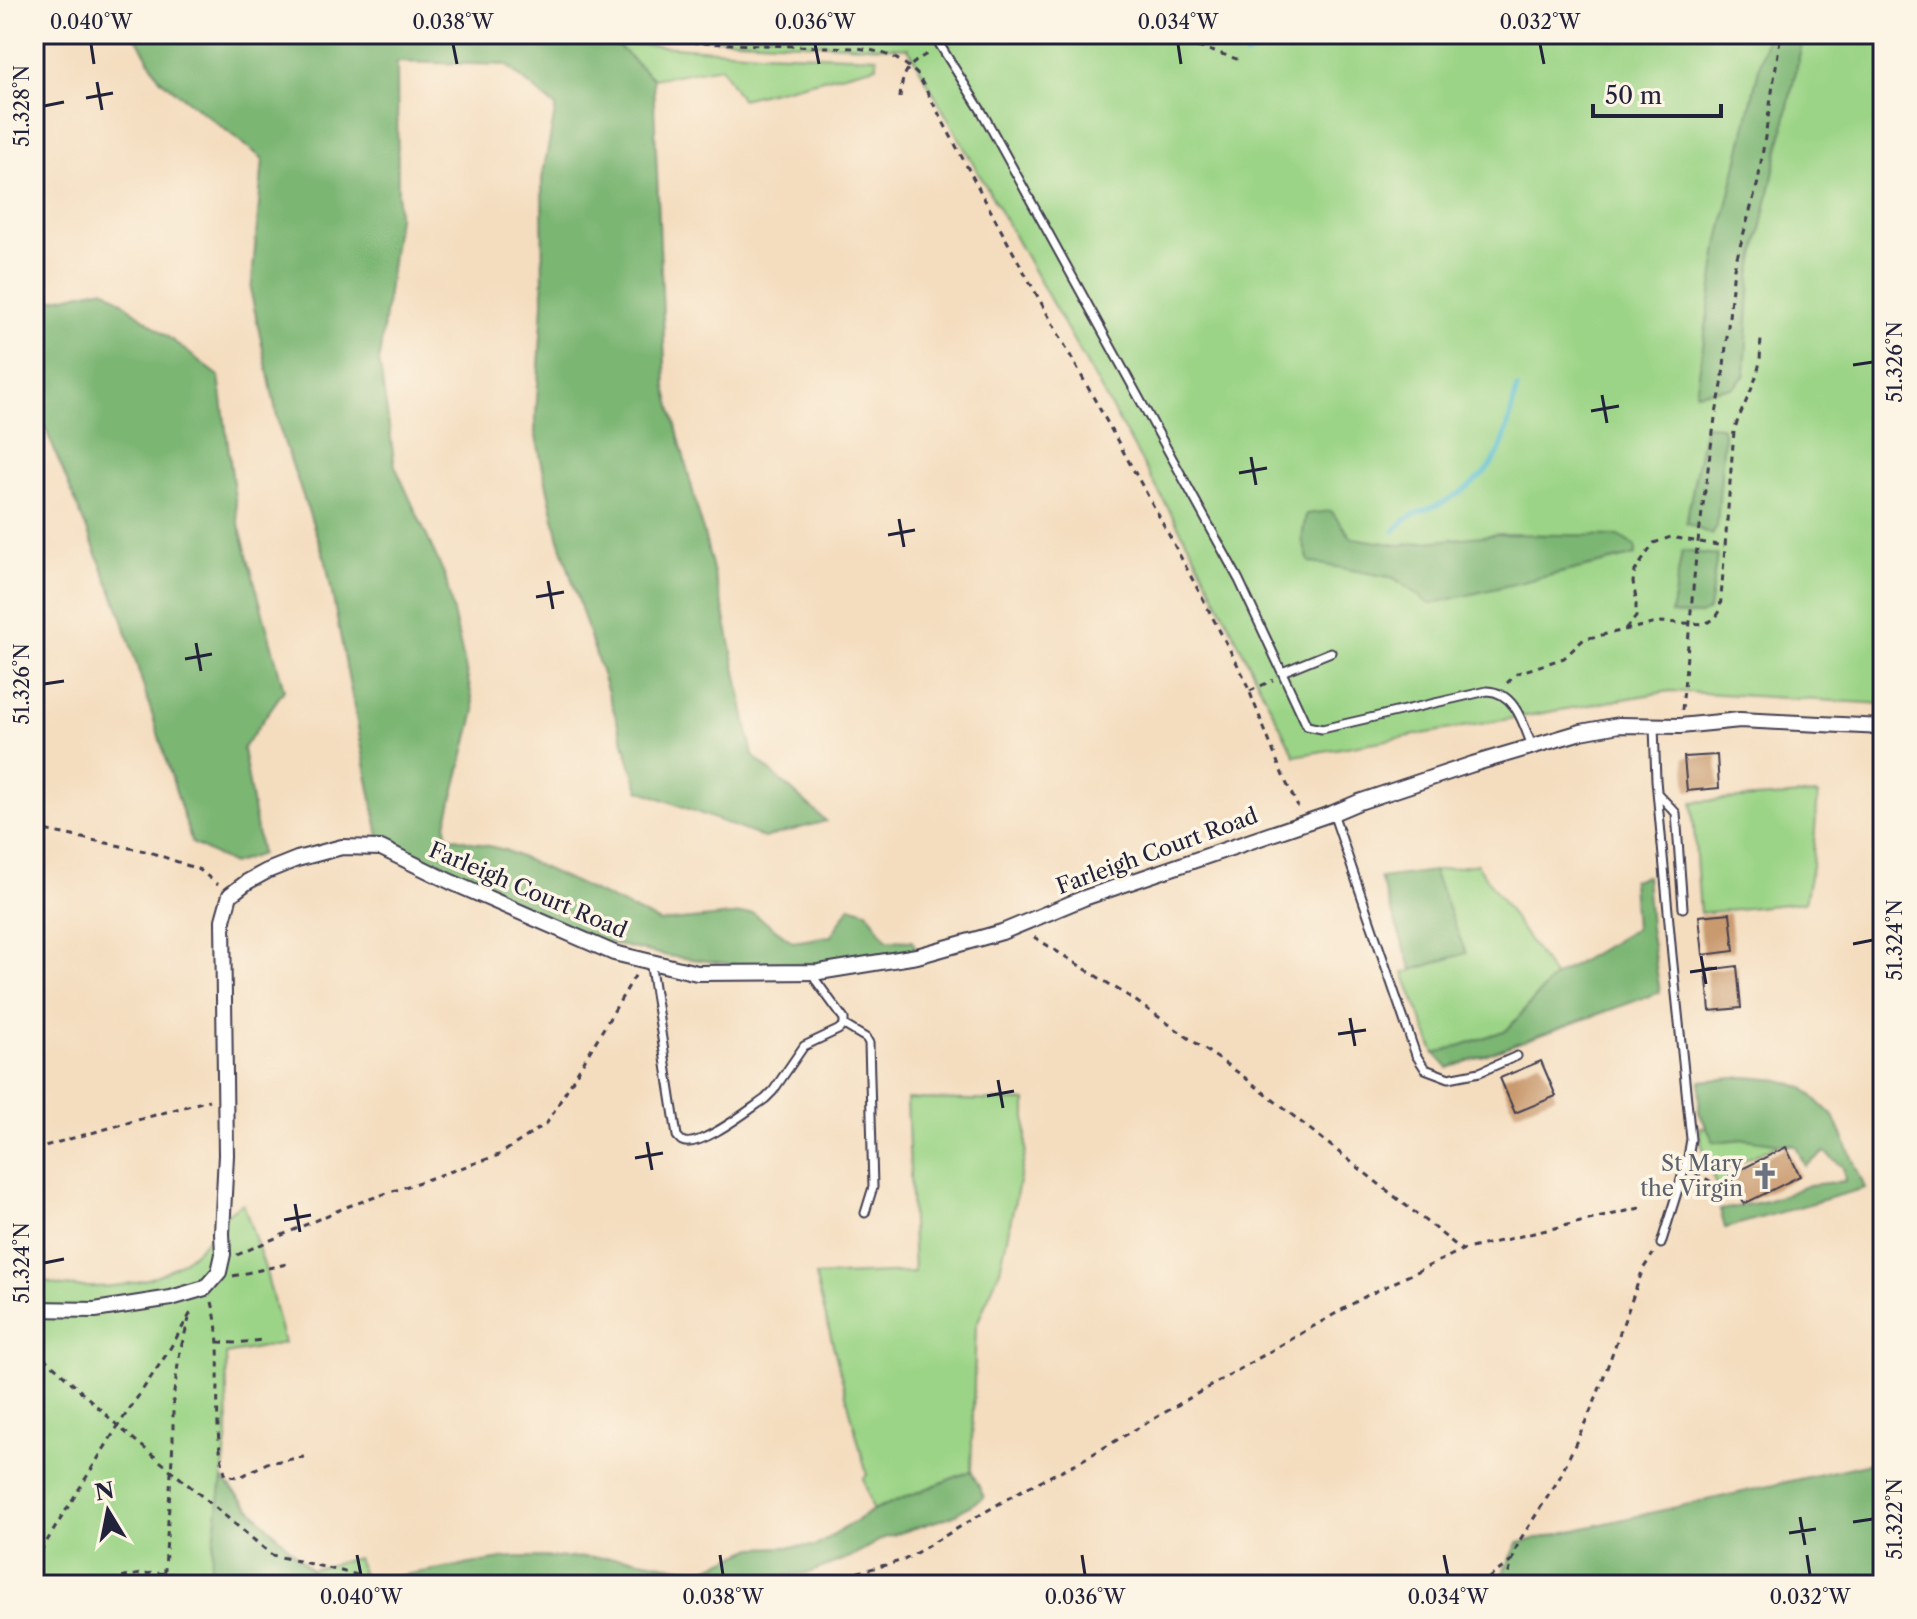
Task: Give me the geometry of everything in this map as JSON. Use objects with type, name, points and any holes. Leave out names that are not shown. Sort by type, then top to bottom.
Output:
[{"type":"street","name":"Farleigh Court Road","points":[[230,895],[267,871],[297,859],[342,847],[381,848],[614,953],[697,973],[812,972],[917,956],[1002,932],[1084,898],[1373,797],[1581,732],[1619,725],[1680,726],[1740,720],[1883,727]]},
{"type":"street","points":[[34,1309],[95,1310],[171,1298],[205,1288],[220,1267],[226,1155],[223,920],[230,895]]},
{"type":"lane","points":[[933,34],[982,112],[1239,580],[1307,726],[1322,729],[1498,691],[1514,704],[1532,746]]},
{"type":"lane","points":[[1283,674],[1331,652]]},
{"type":"lane","points":[[1654,727],[1691,1139],[1661,1244]]},
{"type":"lane","points":[[1658,794],[1676,813],[1683,908]]},
{"type":"lane","points":[[1333,813],[1416,1055],[1425,1069],[1449,1078],[1480,1072],[1517,1056]]},
{"type":"lane","points":[[647,961],[677,1136],[682,1141],[702,1139],[765,1099],[804,1046],[844,1025]]},
{"type":"lane","points":[[812,972],[844,1019],[844,1025]]},
{"type":"lane","points":[[844,1025],[869,1043],[873,1187],[865,1213]]},
{"type":"path","points":[[620,34],[701,43],[880,51],[909,66],[918,75],[1243,675],[1305,822]]},
{"type":"path","points":[[1164,34],[1239,60]]},
{"type":"path","points":[[1680,726],[1698,542],[1722,385],[1734,268],[1758,182],[1781,34]]},
{"type":"path","points":[[900,98],[904,73],[909,66],[942,47]]},
{"type":"path","points":[[1498,691],[1518,673],[1564,658],[1584,639],[1661,622],[1704,624],[1715,619],[1720,611],[1734,431],[1760,364],[1761,340]]},
{"type":"path","points":[[1624,630],[1636,617],[1635,571],[1654,543],[1671,537],[1724,546]]},
{"type":"path","points":[[1249,691],[1283,674]]},
{"type":"path","points":[[34,828],[162,857],[200,870],[230,895]]},
{"type":"path","points":[[1017,926],[1133,999],[1243,1076],[1462,1250]]},
{"type":"path","points":[[291,1263],[227,1277],[220,1267],[346,1207],[499,1155],[547,1123],[647,961]]},
{"type":"path","points":[[34,1149],[211,1099],[225,1098]]},
{"type":"path","points":[[1683,1171],[1734,1191]]},
{"type":"path","points":[[811,1585],[904,1560],[1366,1296],[1462,1250],[1644,1207]]},
{"type":"path","points":[[1505,1585],[1518,1543],[1559,1479],[1595,1401],[1643,1269],[1661,1244]]},
{"type":"path","points":[[34,1562],[168,1352],[205,1288]]},
{"type":"path","points":[[205,1288],[213,1303],[218,1342],[218,1432],[226,1476],[240,1477],[267,1463],[304,1457]]},
{"type":"path","points":[[164,1585],[173,1399],[180,1351],[190,1313]]},
{"type":"path","points":[[218,1342],[262,1340]]},
{"type":"path","points":[[34,1350],[118,1426],[272,1555],[401,1585]]},
{"type":"path","points":[[1479,1585],[1513,1560]]},
{"type":"path","points":[[99,1585],[138,1573],[163,1572],[226,1585]]},
{"type":"green space","points":[[134,34],[599,34],[615,43],[653,79],[666,387],[724,612],[753,756],[826,821],[764,838],[639,790],[558,536],[535,432],[543,303],[542,179],[556,107],[506,65],[397,62],[398,217],[379,360],[395,466],[445,576],[475,711],[446,824],[447,836],[505,850],[660,922],[753,913],[793,942],[831,936],[850,906],[867,911],[887,940],[912,941],[917,950],[825,964],[746,966],[668,956],[604,942],[450,874],[379,836],[326,562],[280,430],[251,293],[263,159],[160,79]]},
{"type":"green space","points":[[660,34],[1883,34],[1883,704],[1670,691],[1295,756],[1194,554],[908,48]]},
{"type":"green space","points":[[1767,34],[1804,34],[1751,275],[1745,375],[1734,387],[1696,393],[1719,241]]},
{"type":"green space","points":[[615,43],[877,57],[877,66],[741,99],[721,67],[653,79]]},
{"type":"green space","points":[[104,288],[219,376],[238,521],[284,690],[243,749],[261,854],[232,864],[192,843],[120,611],[34,400],[34,304]]},
{"type":"green space","points":[[1705,425],[1721,426],[1724,435],[1717,526],[1712,535],[1686,523]]},
{"type":"green space","points":[[1331,511],[1352,538],[1399,545],[1500,534],[1619,536],[1636,547],[1636,555],[1430,604],[1394,578],[1309,562],[1302,539],[1306,514]]},
{"type":"green space","points":[[1682,551],[1717,555],[1709,610],[1700,615],[1671,614]]},
{"type":"green space","points":[[1818,794],[1812,866],[1805,902],[1700,913],[1692,802]]},
{"type":"green space","points":[[1477,864],[1554,977],[1507,1030],[1435,1054],[1404,973],[1465,953],[1433,871]]},
{"type":"green space","points":[[1433,871],[1466,953],[1412,970],[1380,878]]},
{"type":"green space","points":[[1646,876],[1660,992],[1448,1068],[1435,1054],[1507,1030],[1554,977],[1635,929],[1632,880]]},
{"type":"green space","points":[[1746,1077],[1780,1080],[1804,1088],[1835,1118],[1865,1188],[1725,1228],[1720,1210],[1767,1201],[1809,1185],[1845,1181],[1843,1167],[1825,1152],[1805,1166],[1796,1146],[1745,1139],[1714,1142],[1699,1112],[1700,1081]]},
{"type":"green space","points":[[907,1099],[1026,1101],[1026,1150],[1000,1270],[976,1326],[971,1471],[873,1510],[863,1478],[867,1475],[815,1276],[914,1272]]},
{"type":"green space","points":[[1700,1127],[1783,1130],[1777,1145],[1727,1168],[1733,1196],[1721,1200],[1702,1145]]},
{"type":"green space","points":[[243,1203],[265,1268],[284,1343],[226,1354],[228,1433],[222,1478],[311,1570],[357,1558],[366,1585],[34,1585],[34,1273],[52,1284],[72,1287],[116,1286],[145,1280],[172,1268],[196,1251],[223,1217]]},
{"type":"green space","points":[[1883,1460],[1883,1585],[1498,1585],[1518,1543]]},
{"type":"green space","points":[[971,1471],[984,1497],[952,1516],[884,1538],[850,1557],[809,1573],[724,1585],[366,1585],[365,1581],[514,1557],[629,1558],[700,1571],[754,1548],[816,1546],[873,1510]]},
{"type":"green space","points":[[222,1478],[299,1558],[324,1585],[208,1585]]},
{"type":"building","points":[[1717,755],[1719,788],[1687,791],[1684,757]]},
{"type":"building","points":[[1730,913],[1734,951],[1703,955],[1699,916]]},
{"type":"building","points":[[1737,966],[1741,1008],[1710,1011],[1706,970]]},
{"type":"building","points":[[1541,1061],[1556,1096],[1515,1113],[1500,1078]]},
{"type":"building","name":"St Mary the Virgin","points":[[1786,1147],[1800,1176],[1744,1204],[1730,1175]]},
{"type":"waterway","points":[[1246,55],[1287,34]]},
{"type":"waterway","points":[[1394,531],[1411,516],[1458,494],[1487,469],[1507,431],[1517,388]]},
{"type":"place","name":"St Mary the Virgin","points":[[1765,1176]]}]
